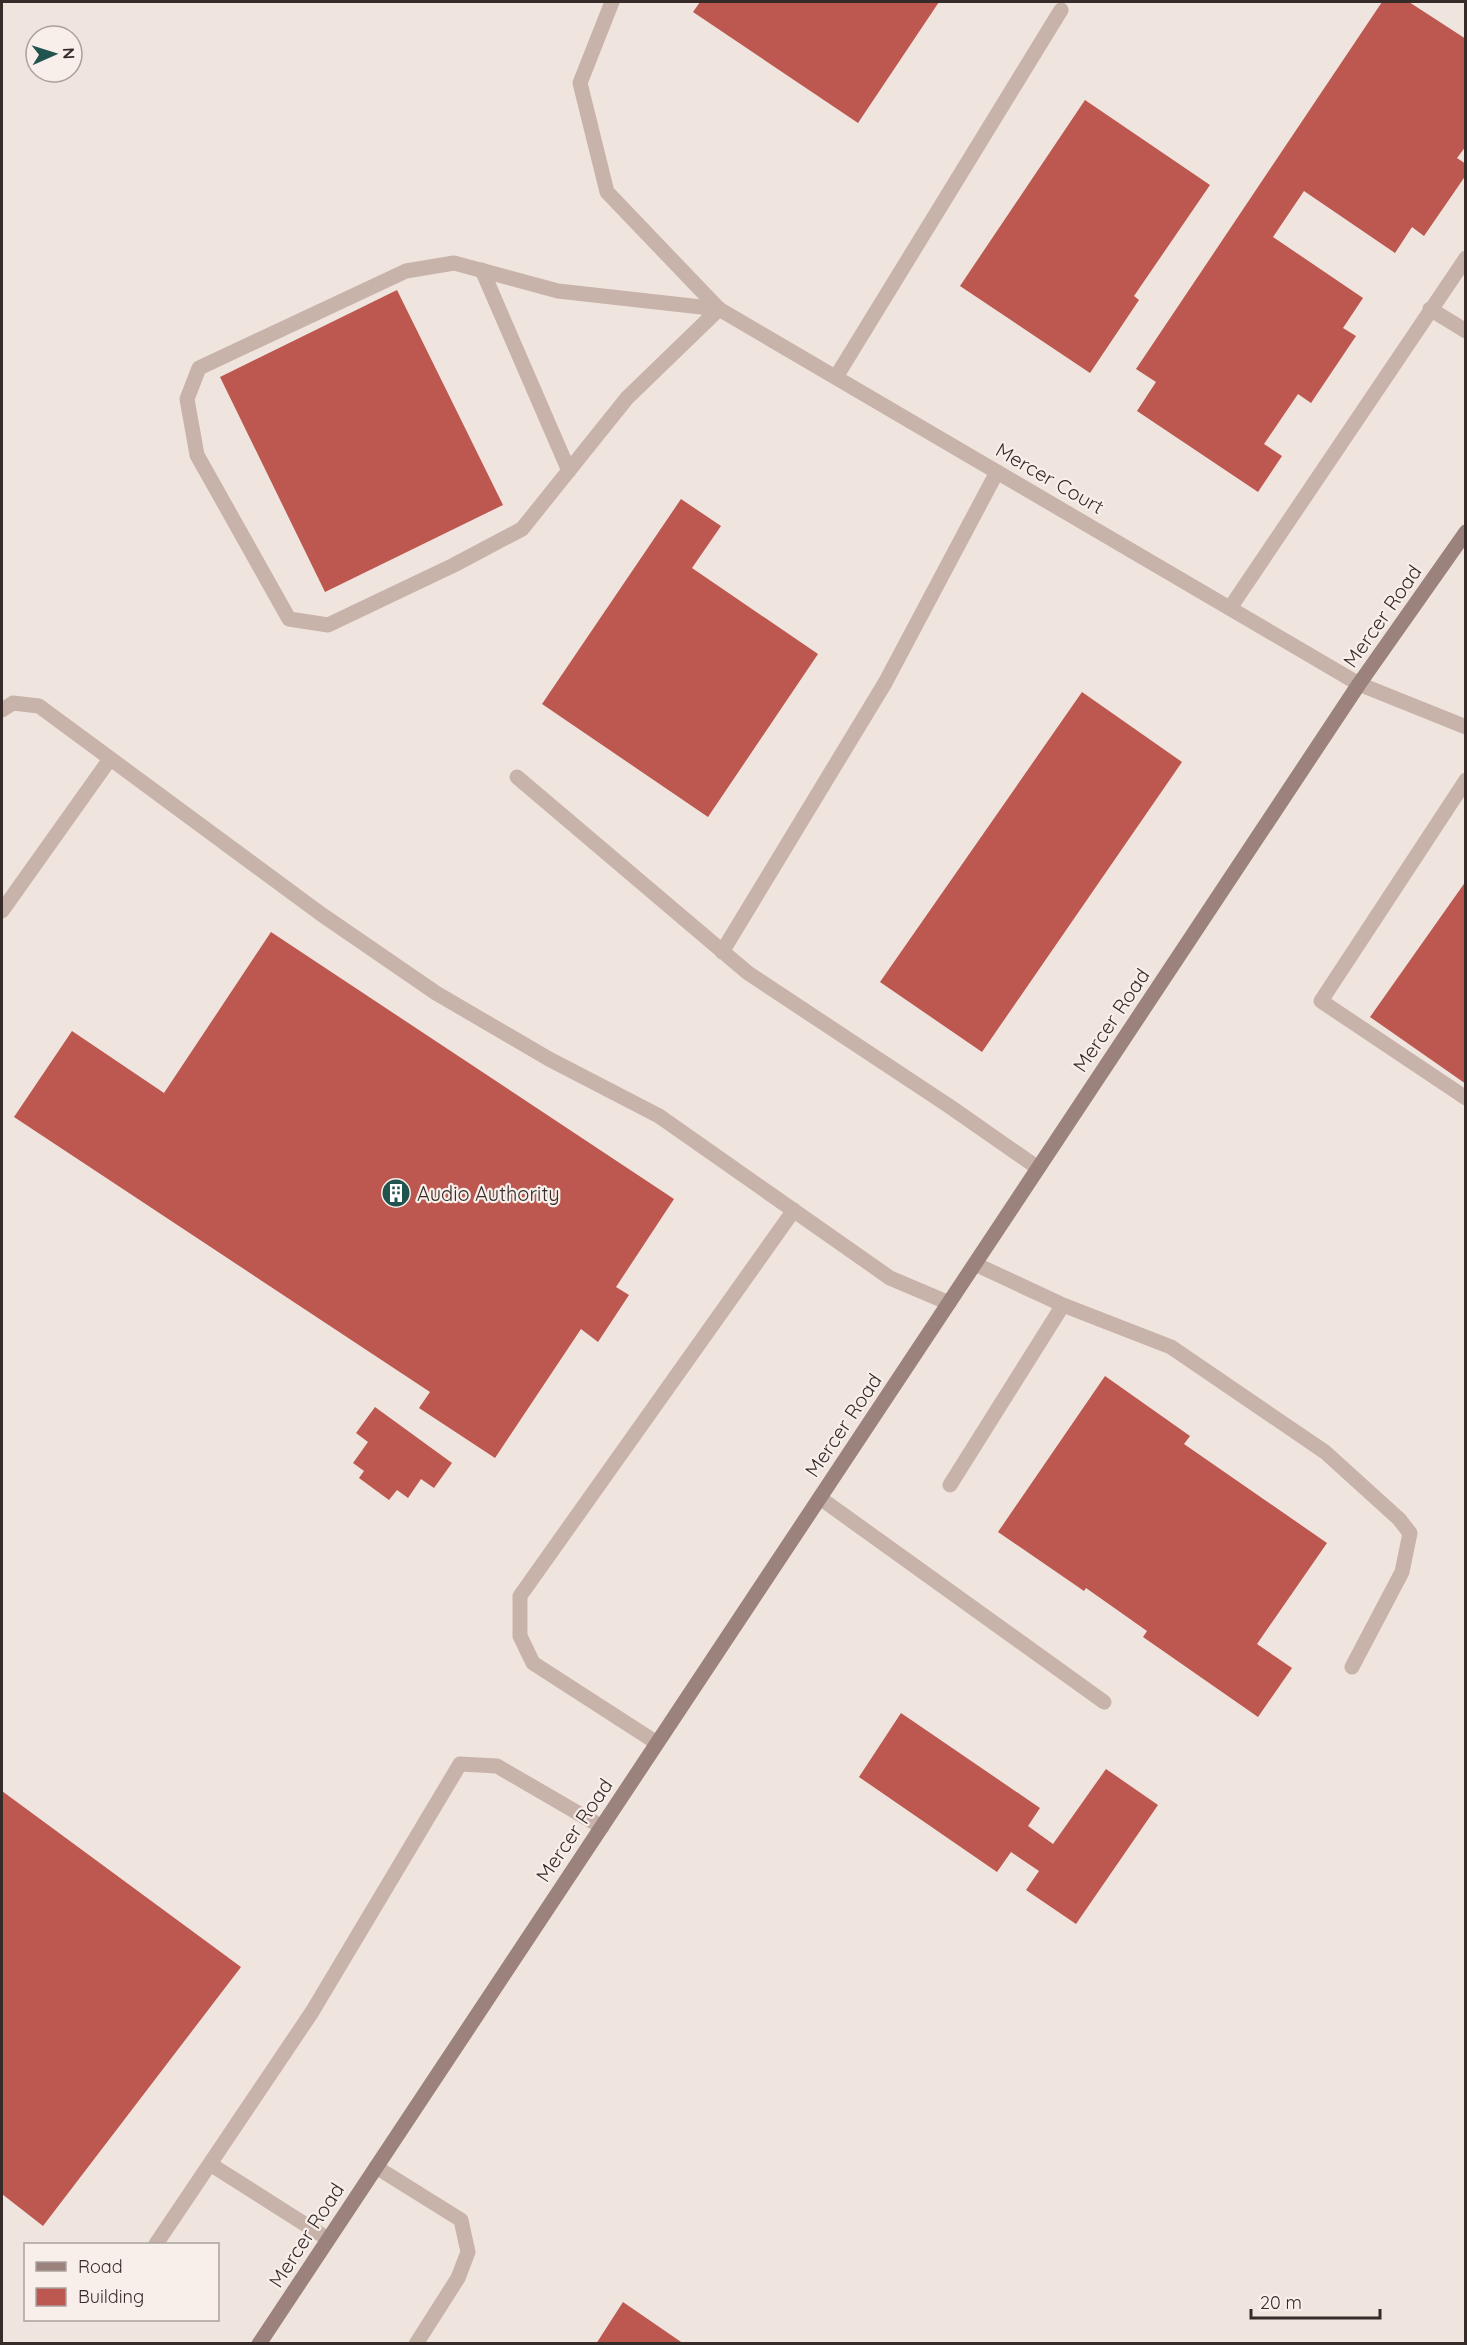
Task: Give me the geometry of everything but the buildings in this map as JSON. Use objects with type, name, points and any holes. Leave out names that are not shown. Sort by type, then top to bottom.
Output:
[{"type":"street","points":[[612,2],[580,83],[607,192],[719,309]]},
{"type":"street","points":[[836,377],[1061,10]]},
{"type":"street","points":[[1230,608],[1466,258]]},
{"type":"street","points":[[454,263],[558,291],[719,309],[627,398],[522,529],[454,565],[328,625],[289,619],[197,455],[187,399],[199,368],[406,271],[454,263]]},
{"type":"street","points":[[482,270],[569,471]]},
{"type":"street","name":"Mercer Court","points":[[719,309],[1359,684],[1466,727]]},
{"type":"street","points":[[1430,309],[1466,331]]},
{"type":"street","points":[[722,952],[885,683],[997,472]]},
{"type":"street","name":"Mercer Road","points":[[259,2343],[1359,684],[1466,532]]},
{"type":"street","points":[[2,710],[13,703],[39,706],[321,914],[436,993],[549,1059],[658,1116],[890,1278],[949,1303]]},
{"type":"street","points":[[2,911],[110,759]]},
{"type":"street","points":[[517,777],[748,973],[1038,1168]]},
{"type":"street","points":[[1466,780],[1321,1001],[1466,1098]]},
{"type":"street","points":[[657,1743],[533,1663],[520,1636],[520,1596],[794,1210]]},
{"type":"street","points":[[975,1264],[1063,1305],[1171,1347],[1325,1452],[1399,1519],[1410,1533],[1402,1572],[1352,1666]]},
{"type":"street","points":[[950,1485],[1063,1305]]},
{"type":"street","points":[[819,1498],[1104,1702]]},
{"type":"street","points":[[157,2243],[312,2012],[460,1764],[497,1766],[602,1827]]},
{"type":"street","points":[[210,2164],[328,2239]]},
{"type":"street","points":[[376,2167],[461,2220],[468,2252],[458,2278],[416,2343]]},
{"type":"place","name":"Audio Authority","points":[[396,1193]]}]
